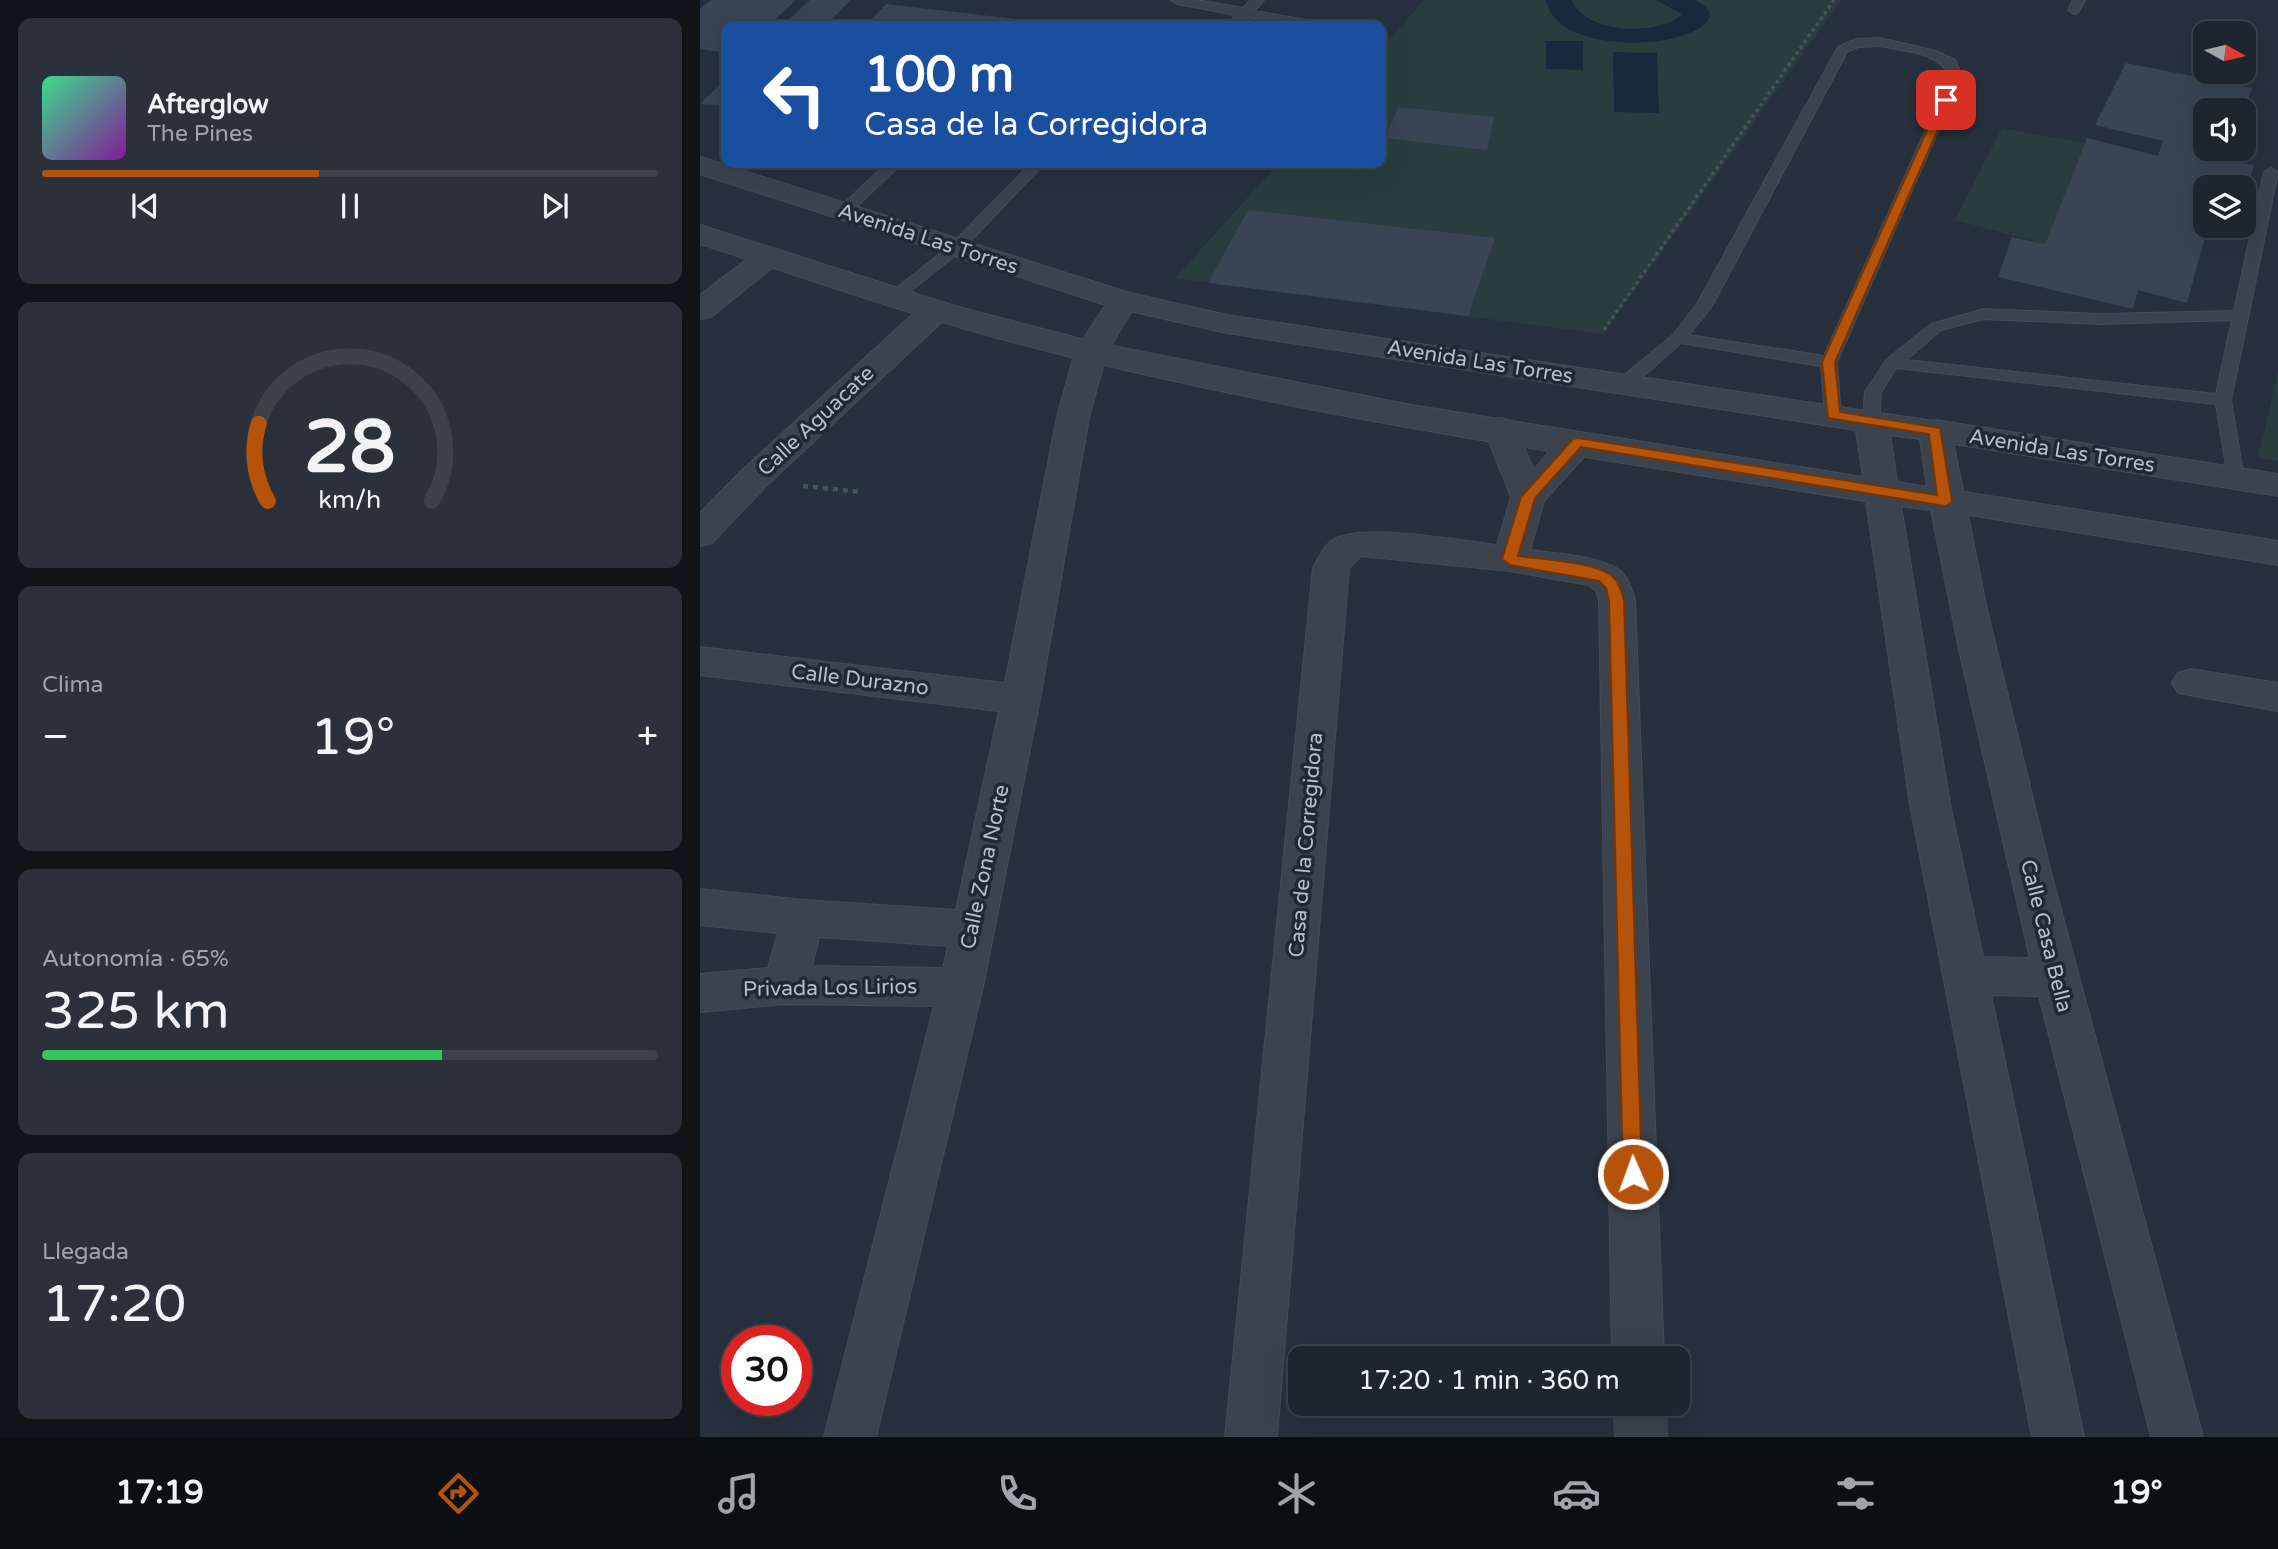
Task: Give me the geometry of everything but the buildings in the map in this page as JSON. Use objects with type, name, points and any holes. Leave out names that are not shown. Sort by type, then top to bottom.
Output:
[{"type":"street","name":"Avenida Las Torres","points":[[700,165],[1123,302],[1227,324],[2278,485]]},
{"type":"street","points":[[700,234],[935,311],[1091,352],[1351,404],[2278,553]]},
{"type":"street","points":[[700,310],[769,256]]},
{"type":"street","name":"Calle Zona Norte","points":[[850,1437],[961,987],[1021,699],[1073,417],[1091,352],[1123,302]]},
{"type":"street","name":"Calle Aguacate","points":[[700,534],[752,480],[935,311]]},
{"type":"street","points":[[1871,421],[1930,804],[2058,1437]]},
{"type":"street","points":[[1500,429],[1528,497]]},
{"type":"street","name":"Calle Casa Bella","points":[[1935,431],[1945,501],[1969,614],[2055,977],[2177,1437]]},
{"type":"street","points":[[1510,559],[1528,497],[1578,442]]},
{"type":"street","name":"Casa de la Corregidora","points":[[1251,1437],[1331,568],[1337,553],[1349,545],[1368,543],[1510,559],[1588,572],[1605,578],[1613,586],[1617,600],[1638,1346]]},
{"type":"street","name":"Calle Durazno","points":[[700,661],[1021,699]]},
{"type":"street","points":[[2191,683],[2278,697]]},
{"type":"street","points":[[700,907],[803,918],[971,929]]},
{"type":"street","points":[[785,985],[803,918]]},
{"type":"street","points":[[1964,976],[2055,977]]},
{"type":"street","name":"Privada Los Lirios","points":[[700,993],[785,985],[961,987]]},
{"type":"street","points":[[1640,1416],[1641,1437]]},
{"type":"lane","points":[[1177,0],[1290,21]]},
{"type":"lane","points":[[1237,21],[1258,0]]},
{"type":"lane","points":[[1624,384],[1678,338],[1704,306],[1843,50],[1856,43],[1880,42],[1932,54],[1950,63],[1956,76],[1829,362],[1833,415]]},
{"type":"lane","points":[[844,212],[890,168]]},
{"type":"lane","points":[[894,298],[956,248],[1033,168]]},
{"type":"lane","points":[[2236,478],[2223,400],[2271,172]]},
{"type":"lane","points":[[1871,421],[1873,392],[1892,363],[1936,327],[1984,314],[2101,319],[2241,315]]},
{"type":"lane","points":[[1678,338],[1829,362]]},
{"type":"lane","points":[[1892,363],[2223,400]]},
{"type":"path","points":[[1604,330],[1834,0]]},
{"type":"path","points":[[752,480],[861,492]]},
{"type":"green space","points":[[1424,0],[1841,0],[1603,334],[1175,278],[1274,168],[1386,168],[1386,43]]},
{"type":"green space","points":[[2002,128],[2085,143],[2045,244],[1955,220]]},
{"type":"green space","points":[[2278,372],[2278,461],[2258,458]]},
{"type":"water","points":[[1546,0],[1572,0],[1579,11],[1591,20],[1623,28],[1657,26],[1682,14],[1656,0],[1694,0],[1710,14],[1706,23],[1683,36],[1623,42],[1582,35],[1565,27],[1553,15]]},
{"type":"water","points":[[1546,41],[1583,41],[1583,70],[1546,69]]},
{"type":"water","points":[[1613,52],[1657,53],[1659,113],[1614,112]]},
{"type":"route","points":[[1633,1174],[1617,600],[1613,586],[1605,578],[1588,572],[1510,559],[1528,497],[1578,442],[1945,501],[1935,431],[1833,415],[1829,362],[1946,100]]}]
